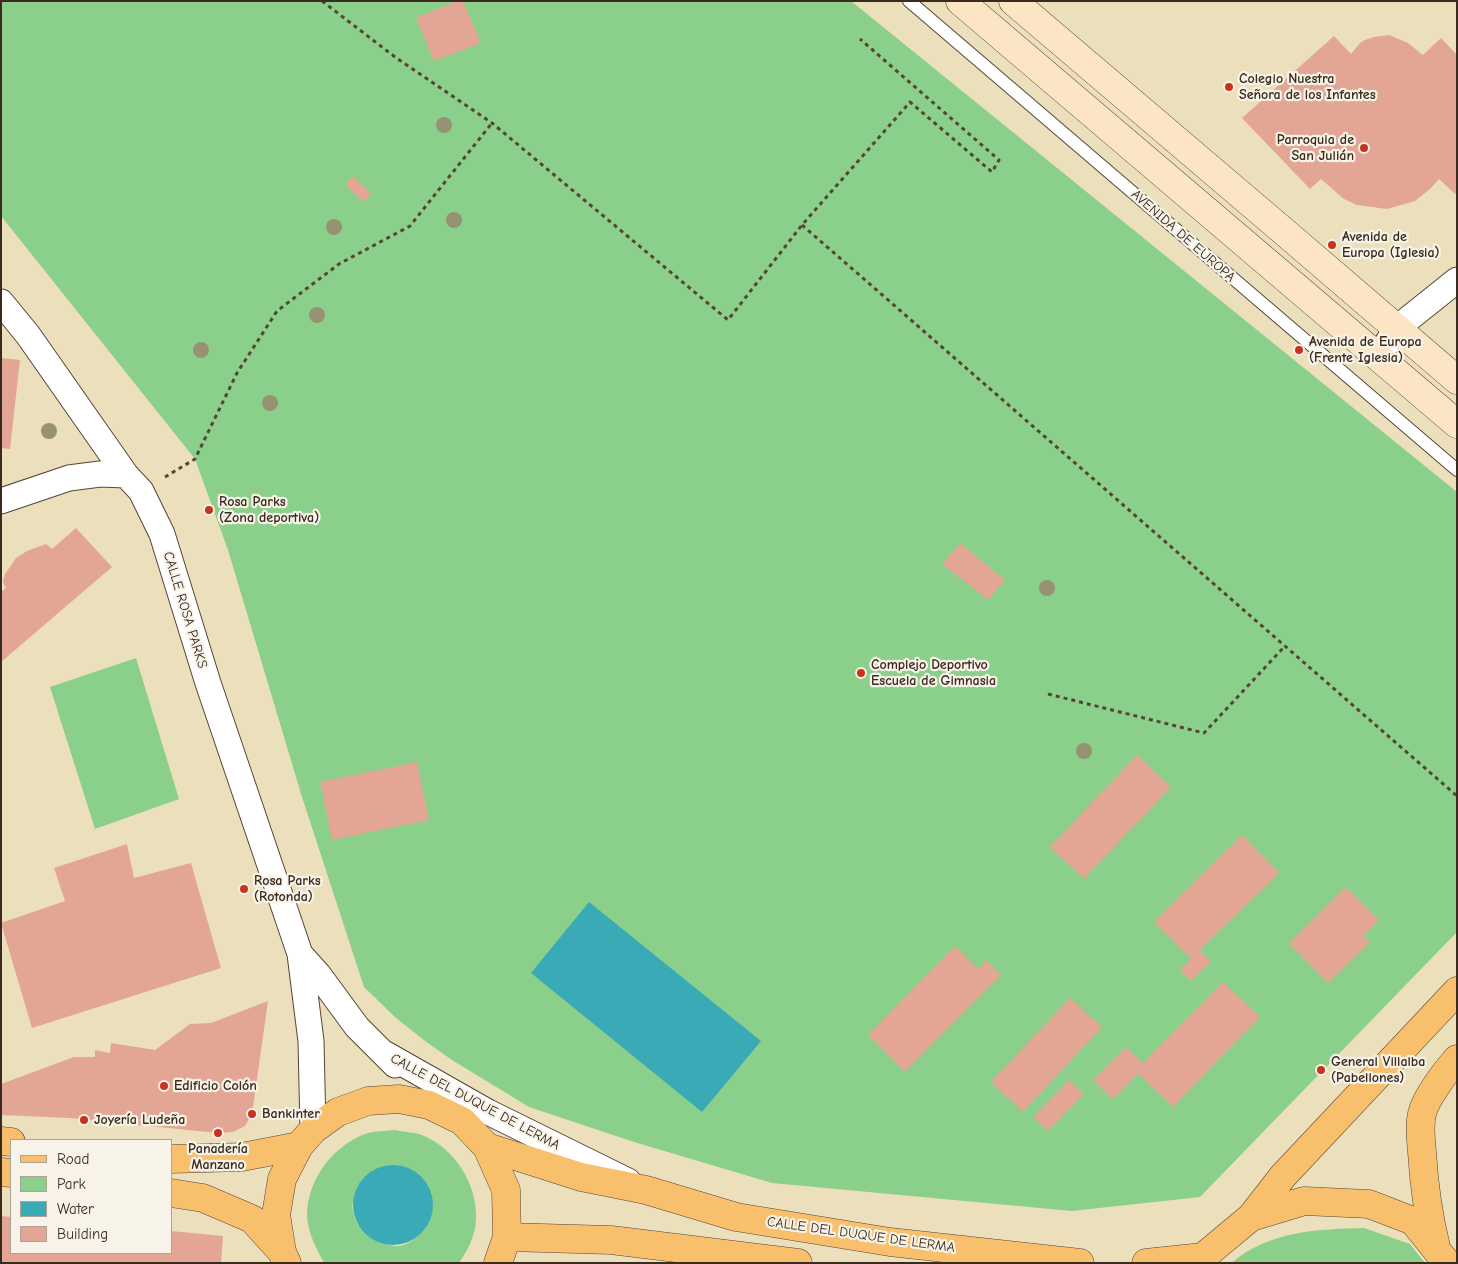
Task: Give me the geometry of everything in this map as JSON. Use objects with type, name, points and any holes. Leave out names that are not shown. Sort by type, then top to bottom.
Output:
[{"type":"main road","points":[[960,1],[1457,424]]},
{"type":"main road","points":[[1012,1],[1457,380]]},
{"type":"main road","points":[[1146,1263],[1203,1260],[1251,1218],[1283,1176],[1457,991]]},
{"type":"main road","points":[[1442,1255],[1428,1215],[1421,1142],[1422,1113],[1434,1089],[1457,1060]]},
{"type":"main road","points":[[283,1259],[276,1216],[282,1179],[306,1138],[338,1112],[368,1102],[398,1099],[429,1104],[462,1121],[487,1147],[506,1190],[506,1237],[498,1263]]},
{"type":"main road","points":[[172,1159],[242,1157],[306,1138]]},
{"type":"main road","name":"CALLE DEL DUQUE DE LERMA","points":[[487,1147],[581,1177],[646,1190],[736,1217],[890,1242],[1080,1263]]},
{"type":"main road","points":[[172,1193],[203,1198],[252,1220],[283,1259]]},
{"type":"main road","points":[[1251,1218],[1304,1201],[1369,1204],[1413,1222],[1442,1255]]},
{"type":"main road","points":[[506,1237],[611,1240],[749,1259],[798,1263]]},
{"type":"street","points":[[1378,357],[1396,328],[1457,280]]},
{"type":"street","name":"CALLE ROSA PARKS","points":[[1,302],[28,335],[134,483],[162,534],[208,683],[300,954],[311,1041],[306,1138]]},
{"type":"street","points":[[1,502],[69,478],[100,474],[134,483]]},
{"type":"street","name":"CALLE ROSA PARKS","points":[[300,954],[318,974],[357,1027],[384,1053],[429,1104]]},
{"type":"street","name":"CALLE DEL DUQUE DE LERMA","points":[[384,1053],[488,1112],[646,1190]]},
{"type":"lane","name":"AVENIDA DE EUROPA","points":[[909,1],[1457,470]]},
{"type":"path","points":[[322,1],[395,57],[492,123],[728,320],[802,225],[910,102],[992,172],[999,160],[860,39]]},
{"type":"path","points":[[134,483],[195,459],[237,373],[277,311],[339,264],[410,226],[492,123]]},
{"type":"path","points":[[802,225],[1457,796]]},
{"type":"path","points":[[1048,694],[1204,733],[1285,646]]},
{"type":"green space","name":"Complejo Deportivo Escuela de Gimnasia","points":[[1,1],[851,1],[1457,492],[1457,932],[1200,1197],[1072,1211],[772,1183],[634,1142],[529,1107],[452,1060],[396,1018],[364,987],[302,797],[228,550],[195,459],[1,216]]},
{"type":"green space","points":[[136,658],[179,799],[95,829],[50,687]]},
{"type":"green space","points":[[395,1130],[419,1134],[434,1141],[454,1158],[462,1169],[473,1194],[476,1207],[473,1237],[468,1248],[459,1263],[324,1263],[315,1246],[307,1216],[308,1202],[317,1176],[334,1154],[344,1145],[368,1133]],"holes":[[[352,1204],[427,1226],[408,1243],[399,1246],[392,1245],[370,1234],[358,1225],[354,1217]]]},
{"type":"green space","points":[[1364,1228],[1410,1244],[1425,1263],[1232,1263],[1246,1252],[1278,1238],[1312,1231]]},
{"type":"water","points":[[589,902],[761,1041],[702,1112],[531,973]]},
{"type":"water","points":[[385,1165],[401,1165],[422,1176],[433,1197],[433,1213],[422,1234],[401,1245],[385,1245],[371,1239],[359,1227],[353,1213],[353,1197],[359,1183],[371,1171]]},
{"type":"building","points":[[457,1],[463,1],[481,43],[434,61],[416,18]]},
{"type":"building","name":"Parroquia de San Julián","points":[[1389,35],[1408,43],[1423,55],[1441,38],[1457,55],[1457,192],[1455,194],[1439,179],[1415,201],[1387,209],[1357,205],[1344,199],[1321,179],[1310,189],[1242,118],[1334,36],[1351,54],[1365,40]]},
{"type":"building","points":[[353,176],[371,193],[364,202],[345,185]]},
{"type":"building","points":[[1,358],[20,360],[10,449],[1,448]]},
{"type":"building","points":[[76,528],[112,567],[1,662],[1,592],[6,588],[3,582],[5,574],[16,558],[27,551],[46,544],[52,549]]},
{"type":"building","points":[[960,543],[1005,580],[988,600],[942,564]]},
{"type":"building","points":[[1137,755],[1171,787],[1084,879],[1050,847]]},
{"type":"building","points":[[417,762],[429,820],[332,840],[320,782]]},
{"type":"building","points":[[1242,835],[1279,873],[1200,950],[1211,962],[1191,981],[1180,970],[1191,959],[1154,922]]},
{"type":"building","points":[[127,844],[134,878],[191,863],[221,968],[32,1028],[1,923],[65,901],[54,868]]},
{"type":"building","points":[[1346,887],[1379,920],[1363,936],[1370,942],[1328,983],[1289,943]]},
{"type":"building","points":[[955,946],[978,969],[986,960],[1001,975],[905,1072],[868,1035]]},
{"type":"building","points":[[1223,982],[1260,1017],[1173,1107],[1138,1073],[1113,1099],[1093,1080],[1126,1047],[1143,1063]]},
{"type":"building","points":[[1070,998],[1102,1027],[1023,1112],[991,1082]]},
{"type":"building","name":"Edificio Colón","points":[[268,1001],[252,1114],[245,1126],[233,1132],[218,1133],[69,1118],[1,1115],[1,1084],[74,1057],[95,1057],[95,1050],[110,1053],[111,1043],[155,1050],[190,1024],[211,1023]]},
{"type":"building","points":[[1069,1080],[1084,1094],[1048,1131],[1033,1117]]},
{"type":"building","points":[[1,1216],[10,1217],[10,1254],[172,1254],[172,1231],[223,1236],[221,1263],[1,1263]]},
{"type":"place","name":"Colegio Nuestra Señora de los Infantes","points":[[1229,87]]},
{"type":"place","name":"Parroquia de San Julián","points":[[1364,148]]},
{"type":"place","name":"Avenida de Europa (Iglesia)","points":[[1332,245]]},
{"type":"place","name":"Avenida de Europa (Frente Iglesia)","points":[[1299,350]]},
{"type":"place","name":"Rosa Parks (Zona deportiva)","points":[[209,510]]},
{"type":"place","name":"Complejo Deportivo Escuela de Gimnasia","points":[[861,673]]},
{"type":"place","name":"Rosa Parks (Rotonda)","points":[[244,889]]},
{"type":"place","name":"General Villalba (Pabellones)","points":[[1321,1070]]},
{"type":"place","name":"Edificio Colón","points":[[164,1086]]},
{"type":"place","name":"Bankinter","points":[[252,1114]]},
{"type":"place","name":"Joyería Ludeña","points":[[84,1120]]},
{"type":"place","name":"Panadería Manzano","points":[[218,1133]]}]
